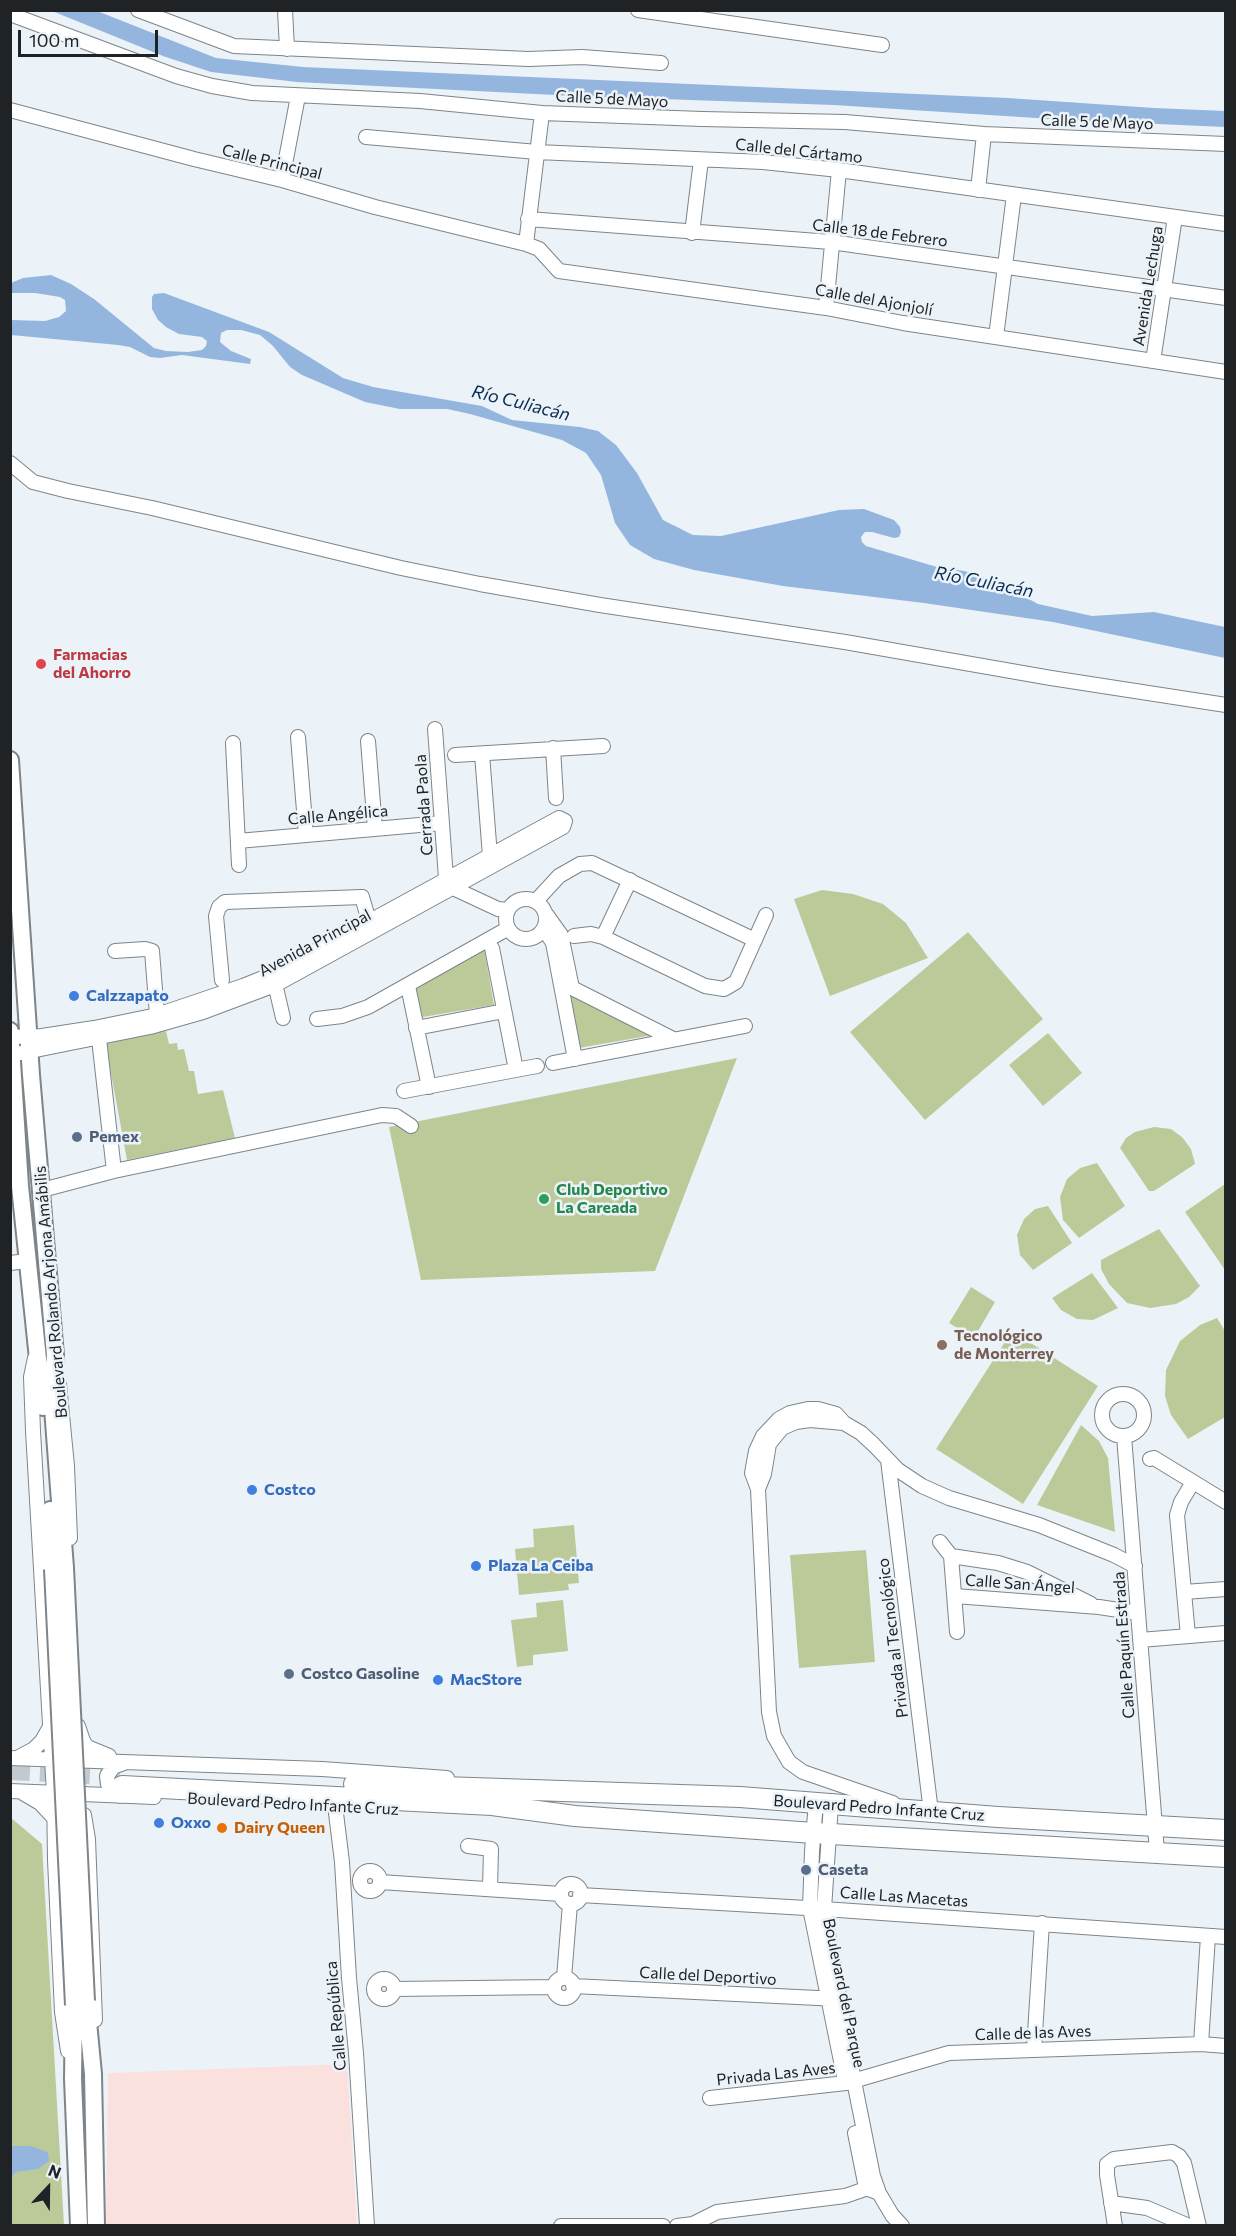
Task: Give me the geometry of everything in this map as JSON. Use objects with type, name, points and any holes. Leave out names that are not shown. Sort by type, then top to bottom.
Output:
[{"type":"highway","name":"Boulevard Pedro Infante Cruz","points":[[123,1776],[677,1794],[1226,1830]]},
{"type":"highway","name":"Boulevard Pedro Infante Cruz","points":[[123,1776],[492,1805],[575,1816],[822,1834],[1226,1857]]},
{"type":"main road","name":"Boulevard Rolando Arjona Amábilis","points":[[10,760],[29,1044],[55,1355]]},
{"type":"main road","name":"Boulevard Rolando Arjona Amábilis","points":[[10,1031],[13,1108],[36,1354]]},
{"type":"main road","points":[[36,1354],[47,1395]]},
{"type":"main road","points":[[47,1395],[55,1355]]},
{"type":"main road","name":"Boulevard Rolando Arjona Amábilis","points":[[47,1395],[59,1569],[80,2003]]},
{"type":"main road","points":[[80,2003],[93,2074],[96,2226]]},
{"type":"main road","points":[[79,2226],[73,2079],[80,2003]]},
{"type":"street","points":[[138,10],[234,46],[528,59],[582,57],[661,63]]},
{"type":"street","points":[[285,10],[287,49]]},
{"type":"street","points":[[638,10],[882,45]]},
{"type":"street","name":"Calle 5 de Mayo","points":[[10,14],[195,81],[231,90],[298,96],[420,101],[542,113],[845,122],[984,134],[1226,144]]},
{"type":"street","points":[[282,180],[298,96]]},
{"type":"street","name":"Calle Principal","points":[[10,110],[282,180],[384,209],[526,244]]},
{"type":"street","points":[[526,244],[542,113]]},
{"type":"street","points":[[978,190],[984,134]]},
{"type":"street","name":"Calle del Cártamo","points":[[366,137],[537,152],[763,162],[839,170],[1226,224]]},
{"type":"street","points":[[692,233],[701,159]]},
{"type":"street","points":[[825,308],[839,170]]},
{"type":"street","points":[[996,337],[1014,195]]},
{"type":"street","name":"Avenida Lechuga","points":[[1153,361],[1175,217]]},
{"type":"street","name":"Calle 18 de Febrero","points":[[528,219],[831,242],[1226,298]]},
{"type":"street","name":"Calle del Ajonjolí","points":[[526,244],[539,249],[559,271],[825,308],[1226,372]]},
{"type":"street","points":[[10,463],[33,482],[401,568],[480,584],[600,606],[845,642],[1051,678],[1226,705]]},
{"type":"street","name":"Cerrada Paola","points":[[435,729],[449,883]]},
{"type":"street","points":[[298,737],[306,835]]},
{"type":"street","points":[[368,741],[375,829]]},
{"type":"street","points":[[232,743],[239,865]]},
{"type":"street","points":[[455,755],[603,746]]},
{"type":"street","points":[[553,748],[556,798]]},
{"type":"street","points":[[482,754],[491,860]]},
{"type":"street","name":"Calle Angélica","points":[[238,841],[442,823]]},
{"type":"street","name":"Avenida Principal","points":[[29,1044],[99,1039],[180,1019],[274,980],[559,824]]},
{"type":"street","points":[[673,1039],[567,989],[553,943],[544,929],[542,908],[565,882],[573,868],[580,864],[592,863],[755,940]]},
{"type":"street","points":[[603,937],[630,880]]},
{"type":"street","points":[[449,883],[498,909],[507,910]]},
{"type":"street","name":"Avenida Principal","points":[[29,1044],[157,1015],[274,980],[365,923],[449,883]]},
{"type":"street","points":[[222,980],[216,916],[222,904],[360,899],[365,923]]},
{"type":"street","points":[[544,929],[540,935],[527,940],[510,932],[505,917],[507,910],[517,901],[524,899],[542,908],[561,935],[575,1059]]},
{"type":"street","points":[[574,936],[591,933],[603,937],[705,986],[724,989],[736,982],[766,915]]},
{"type":"street","points":[[317,1019],[342,1016],[368,1007],[510,932]]},
{"type":"street","points":[[489,944],[516,1070]]},
{"type":"street","points":[[115,951],[145,949],[152,951],[157,1015]]},
{"type":"street","points":[[274,980],[283,1018]]},
{"type":"street","points":[[408,986],[429,1087]]},
{"type":"street","points":[[416,1028],[504,1011]]},
{"type":"street","points":[[553,1063],[745,1026]]},
{"type":"street","points":[[11,1037],[29,1044]]},
{"type":"street","points":[[99,1039],[114,1171]]},
{"type":"street","points":[[11,1055],[29,1044]]},
{"type":"street","points":[[404,1091],[537,1066]]},
{"type":"street","points":[[42,1190],[114,1171],[382,1115],[396,1116],[411,1126]]},
{"type":"street","points":[[10,1263],[28,1262]]},
{"type":"street","name":"Boulevard Rolando Arjona Amábilis","points":[[36,1354],[31,1389],[51,1725],[62,2012],[73,2079]]},
{"type":"street","name":"Boulevard Rolando Arjona Amábilis","points":[[55,1355],[67,1466],[78,1726],[84,1823],[88,1839],[95,2015],[93,2074]]},
{"type":"street","points":[[926,1812],[803,1772],[789,1762],[774,1736],[769,1712],[758,1489],[764,1474],[769,1444],[782,1428],[796,1422],[810,1420],[844,1423],[861,1433],[910,1478],[934,1492],[1039,1525],[1114,1555],[1135,1566]]},
{"type":"street","name":"Calle Paquín Estrada","points":[[1124,1436],[1157,1852]]},
{"type":"street","points":[[1150,1460],[1154,1458],[1226,1502]]},
{"type":"street","name":"Privada al Tecnológico","points":[[888,1460],[926,1812]]},
{"type":"street","points":[[1188,1636],[1177,1515],[1181,1502],[1193,1482]]},
{"type":"street","points":[[940,1542],[951,1556]]},
{"type":"street","name":"Calle San Ángel","points":[[1099,1607],[1027,1572],[998,1563],[951,1556],[956,1596],[1099,1607],[1138,1613]]},
{"type":"street","points":[[1184,1592],[1226,1589]]},
{"type":"street","points":[[956,1596],[957,1632]]},
{"type":"street","points":[[1140,1640],[1226,1633]]},
{"type":"street","points":[[13,1758],[34,1749],[42,1741],[51,1725]]},
{"type":"street","points":[[78,1726],[87,1747],[123,1776]]},
{"type":"street","name":"Boulevard Pedro Infante Cruz","points":[[13,1758],[80,1760],[123,1776],[335,1805],[575,1816]]},
{"type":"street","name":"Boulevard Pedro Infante Cruz","points":[[11,1791],[55,1806],[82,1794],[104,1795],[123,1776]]},
{"type":"street","points":[[11,1791],[55,1806]]},
{"type":"street","points":[[84,1823],[104,1795]]},
{"type":"street","name":"Boulevard del Parque","points":[[824,1803],[822,1834],[810,1908],[835,2000]]},
{"type":"street","name":"Calle República","points":[[335,1805],[342,1862],[367,2226]]},
{"type":"street","name":"Boulevard del Parque","points":[[822,1834],[825,1909],[835,2000],[850,2082],[874,2189]]},
{"type":"street","points":[[468,1846],[491,1849],[490,1889]]},
{"type":"street","name":"Calle Las Macetas","points":[[380,1882],[570,1897],[810,1908],[1226,1937]]},
{"type":"street","points":[[564,1984],[570,1897]]},
{"type":"street","points":[[1035,2049],[1042,1923]]},
{"type":"street","points":[[1201,2044],[1208,1936]]},
{"type":"street","name":"Calle del Deportivo","points":[[394,1989],[564,1984],[835,2000]]},
{"type":"street","name":"Calle de las Aves","points":[[850,2082],[949,2053],[1201,2044],[1226,2046]]},
{"type":"street","name":"Privada Las Aves","points":[[710,2098],[850,2082]]},
{"type":"street","points":[[1115,2226],[1106,2169],[1110,2161],[1175,2153],[1184,2163],[1199,2226]]},
{"type":"street","points":[[677,2226],[693,2224],[717,2212],[844,2196],[874,2189],[902,2226]]},
{"type":"street","points":[[1111,2204],[1147,2208],[1189,2226]]},
{"type":"street","points":[[561,2226],[663,2226]]},
{"type":"shaded area","points":[[347,2064],[357,2225],[106,2225],[108,2073]]},
{"type":"green space","points":[[822,890],[853,894],[883,904],[906,923],[928,958],[830,996],[794,899]]},
{"type":"green space","points":[[968,932],[1043,1019],[925,1120],[850,1032]]},
{"type":"green space","points":[[484,948],[494,1005],[417,1018],[410,985]]},
{"type":"green space","points":[[568,991],[653,1035],[579,1048]]},
{"type":"green space","points":[[166,1031],[169,1044],[177,1043],[178,1050],[184,1049],[189,1071],[194,1071],[198,1094],[223,1090],[235,1138],[127,1160],[105,1041]]},
{"type":"green space","points":[[1048,1033],[1082,1073],[1043,1106],[1009,1065]]},
{"type":"green space","name":"Club Deportivo La Careada","points":[[737,1058],[655,1271],[421,1280],[389,1127]]},
{"type":"green space","points":[[1154,1127],[1171,1129],[1182,1137],[1191,1149],[1195,1164],[1154,1191],[1149,1191],[1120,1148],[1126,1138],[1135,1132]]},
{"type":"green space","points":[[1097,1163],[1125,1206],[1079,1238],[1063,1220],[1060,1197],[1067,1179],[1080,1168]]},
{"type":"green space","points":[[1225,1184],[1226,1270],[1185,1212]]},
{"type":"green space","points":[[1048,1206],[1072,1243],[1033,1270],[1020,1255],[1017,1235],[1024,1219],[1035,1209]]},
{"type":"green space","points":[[1159,1229],[1200,1286],[1189,1297],[1176,1304],[1150,1308],[1127,1303],[1109,1284],[1101,1269],[1101,1260]]},
{"type":"green space","points":[[1092,1273],[1118,1308],[1093,1320],[1077,1319],[1061,1310],[1052,1298]]},
{"type":"green space","points":[[971,1287],[995,1302],[974,1338],[949,1323]]},
{"type":"green space","points":[[1217,1318],[1225,1331],[1225,1417],[1188,1439],[1171,1415],[1165,1396],[1166,1370],[1180,1341],[1200,1325]]},
{"type":"green space","points":[[1012,1331],[1098,1386],[1023,1504],[936,1449]]},
{"type":"green space","points":[[1081,1425],[1099,1441],[1108,1458],[1115,1532],[1037,1505]]},
{"type":"green space","points":[[574,1525],[579,1583],[568,1584],[569,1590],[519,1595],[515,1549],[534,1547],[533,1529]]},
{"type":"green space","points":[[866,1550],[875,1662],[799,1668],[790,1555]]},
{"type":"green space","points":[[563,1600],[568,1651],[533,1655],[533,1665],[517,1667],[511,1620],[537,1617],[536,1603]]},
{"type":"green space","points":[[10,1817],[42,1844],[64,2225],[11,2225]]},
{"type":"water","points":[[52,11],[97,11],[216,58],[303,67],[1008,98],[1225,111],[1225,127],[1067,120],[834,105],[575,96],[297,82],[211,72],[163,56]]},
{"type":"water","name":"Río Culiacán","points":[[51,275],[71,284],[94,299],[154,348],[188,352],[202,350],[207,341],[202,337],[179,334],[158,320],[152,309],[152,297],[154,294],[164,293],[269,332],[343,378],[373,387],[482,406],[512,420],[598,431],[616,445],[637,473],[663,520],[693,535],[721,536],[839,510],[864,509],[894,520],[901,532],[899,537],[894,538],[865,532],[861,537],[866,546],[937,567],[964,571],[994,580],[1038,604],[1092,616],[1154,612],[1225,627],[1225,658],[1053,622],[783,586],[694,570],[654,559],[630,545],[615,523],[601,475],[586,453],[562,440],[447,409],[400,409],[365,402],[302,375],[290,367],[273,346],[260,335],[241,330],[227,330],[221,333],[220,342],[231,351],[251,359],[250,364],[182,355],[150,357],[130,347],[118,345],[11,335],[11,320],[45,321],[59,317],[66,311],[65,300],[60,297],[35,293],[11,293],[11,283],[23,278]]},
{"type":"water","points":[[11,2146],[30,2146],[43,2150],[48,2153],[49,2161],[38,2169],[16,2172],[11,2177]]},
{"type":"tunnel","points":[[10,1770],[123,1776]]},
{"type":"place","name":"Farmacias del Ahorro","points":[[41,664]]},
{"type":"place","name":"Calzzapato","points":[[74,996]]},
{"type":"place","name":"Pemex","points":[[77,1137]]},
{"type":"place","name":"Club Deportivo La Careada","points":[[544,1199]]},
{"type":"place","name":"Tecnológico de Monterrey","points":[[942,1345]]},
{"type":"place","name":"Costco","points":[[252,1490]]},
{"type":"place","name":"Plaza La Ceiba","points":[[476,1566]]},
{"type":"place","name":"Costco Gasoline","points":[[289,1674]]},
{"type":"place","name":"MacStore","points":[[438,1680]]},
{"type":"place","name":"Oxxo","points":[[159,1823]]},
{"type":"place","name":"Dairy Queen","points":[[222,1828]]},
{"type":"place","name":"Caseta","points":[[806,1870]]}]
